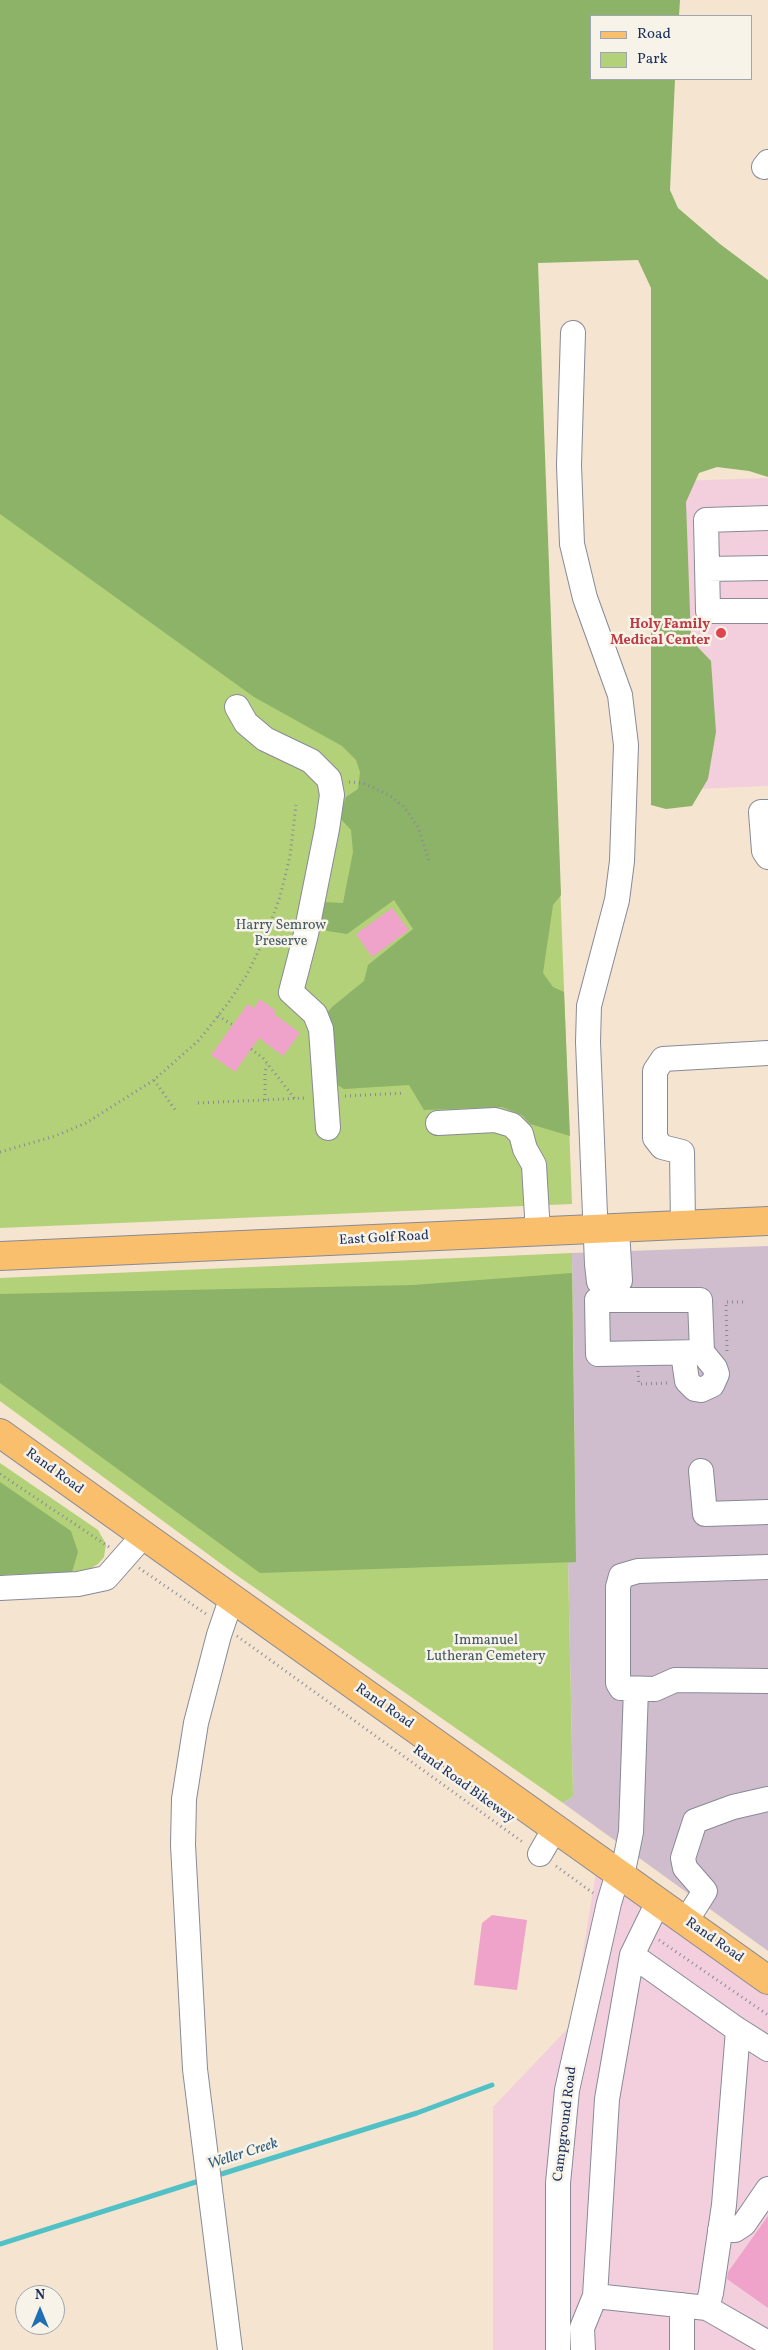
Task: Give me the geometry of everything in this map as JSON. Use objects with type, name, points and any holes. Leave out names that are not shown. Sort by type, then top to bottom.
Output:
[{"type":"main road","name":"East Golf Road","points":[[0,1256],[606,1229],[766,1224]]},
{"type":"main road","name":"Rand Road","points":[[0,1433],[768,1980]]},
{"type":"street","points":[[573,333],[569,465],[572,544],[585,598],[620,696],[626,745],[622,860],[617,900],[589,1006],[606,1229],[599,1282],[609,1296]]},
{"type":"street","points":[[768,518],[706,520],[708,611],[768,611]]},
{"type":"street","points":[[707,568],[768,568]]},
{"type":"street","points":[[237,707],[246,724],[265,739],[311,761],[329,779],[332,795],[327,829],[306,934],[292,992],[315,1014],[321,1029],[328,1128]]},
{"type":"street","points":[[768,812],[761,812],[764,851],[768,857]]},
{"type":"street","points":[[683,1226],[682,1152],[662,1147],[655,1138],[655,1071],[663,1059],[768,1053]]},
{"type":"street","points":[[438,1123],[495,1120],[512,1125],[521,1134],[525,1149],[520,1165],[530,1233]]},
{"type":"street","points":[[609,1296],[700,1300],[693,1352],[598,1354],[597,1300],[609,1296]]},
{"type":"street","points":[[701,1471],[705,1514],[768,1512]]},
{"type":"street","points":[[0,1588],[78,1584],[106,1578],[143,1536]]},
{"type":"street","points":[[768,1567],[638,1571],[622,1576],[618,1586],[618,1684],[622,1688],[636,1689],[655,1688],[675,1680],[768,1681]]},
{"type":"street","points":[[230,2350],[195,2069],[183,1845],[184,1799],[196,1723],[222,1625],[232,1598]]},
{"type":"street","name":"Campground Road","points":[[558,2350],[558,2183],[567,2090],[609,1904],[620,1875],[631,1832],[636,1689]]},
{"type":"street","points":[[686,1921],[705,1891],[685,1868],[684,1863],[695,1821],[733,1807],[768,1799]]},
{"type":"street","points":[[540,1854],[555,1828]]},
{"type":"street","points":[[583,2350],[582,2328],[595,2296],[607,2099],[632,1955],[658,1902]]},
{"type":"street","points":[[632,1955],[768,2049]]},
{"type":"street","points":[[707,2308],[712,2293],[720,2230],[738,2030]]},
{"type":"street","points":[[720,2230],[736,2230],[744,2224],[768,2189]]},
{"type":"street","points":[[595,2296],[707,2308],[768,2343]]},
{"type":"street","points":[[682,2305],[682,2350]]},
{"type":"path","points":[[330,784],[363,783],[389,795],[404,807],[418,827],[429,861]]},
{"type":"path","points":[[0,1152],[55,1136],[86,1123],[154,1080],[199,1040],[246,976],[264,940],[280,897],[290,856],[296,805]]},
{"type":"path","points":[[218,1016],[233,1025]]},
{"type":"path","points":[[251,1049],[268,1065],[295,1099]]},
{"type":"path","points":[[265,1100],[265,1072],[268,1065]]},
{"type":"path","points":[[154,1080],[176,1111]]},
{"type":"path","points":[[198,1104],[404,1093]]},
{"type":"path","points":[[0,1474],[106,1544]]},
{"type":"path","name":"Rand Road Bikeway","points":[[145,1572],[222,1625],[609,1904]]},
{"type":"path","points":[[644,1929],[768,2015]]},
{"type":"shaded area","name":"Holy Family Medical Center","points":[[768,478],[768,786],[673,790],[673,481]]},
{"type":"shaded area","points":[[768,1246],[768,1951],[563,1803],[573,1796],[568,1562],[576,1562],[572,1253]]},
{"type":"shaded area","points":[[596,1872],[768,1992],[768,2350],[493,2350],[493,2107],[571,2025]]},
{"type":"green space","points":[[0,0],[680,0],[679,15],[590,15],[590,80],[675,80],[670,190],[678,208],[720,244],[768,280],[768,477],[749,471],[717,467],[699,473],[686,502],[691,640],[711,661],[716,732],[708,779],[692,806],[666,809],[651,805],[651,288],[638,260],[538,263],[561,895],[553,905],[543,973],[553,987],[564,992],[570,1136],[530,1124],[522,1115],[502,1107],[424,1110],[409,1085],[344,1089],[333,1082],[325,1015],[364,981],[368,965],[413,929],[394,900],[347,934],[327,931],[319,917],[324,902],[343,903],[353,852],[351,830],[339,817],[346,797],[358,789],[360,772],[356,760],[342,746],[254,697],[0,514]]},
{"type":"green space","name":"Harry Semrow Preserve","points":[[537,263],[572,1204],[0,1228],[0,285]]},
{"type":"green space","name":"Immanuel Lutheran Cemetery","points":[[572,1253],[576,1562],[568,1563],[573,1796],[563,1803],[235,1574],[0,1401],[0,1278]]},
{"type":"green space","points":[[572,1273],[576,1562],[260,1573],[0,1383],[0,1294],[413,1285]]},
{"type":"green space","points":[[0,1463],[98,1530],[106,1544],[104,1557],[98,1564],[90,1569],[72,1572],[0,1575]]},
{"type":"green space","points":[[0,1482],[71,1531],[78,1552],[72,1572],[0,1575]]},
{"type":"building","points":[[392,908],[409,930],[372,957],[356,934]]},
{"type":"building","points":[[260,999],[276,1011],[274,1014],[300,1033],[283,1056],[259,1038],[235,1072],[211,1055],[248,1004],[254,1008]]},
{"type":"building","points":[[492,1915],[527,1920],[517,1990],[474,1985],[482,1923]]},
{"type":"building","points":[[768,2216],[768,2308],[727,2279],[728,2272]]},
{"type":"waterway","name":"Weller Creek","points":[[215,2176],[417,2113],[492,2085]]},
{"type":"waterway","name":"Weller Creek","points":[[0,2244],[202,2180]]},
{"type":"place","name":"Holy Family Medical Center","points":[[721,633]]}]
